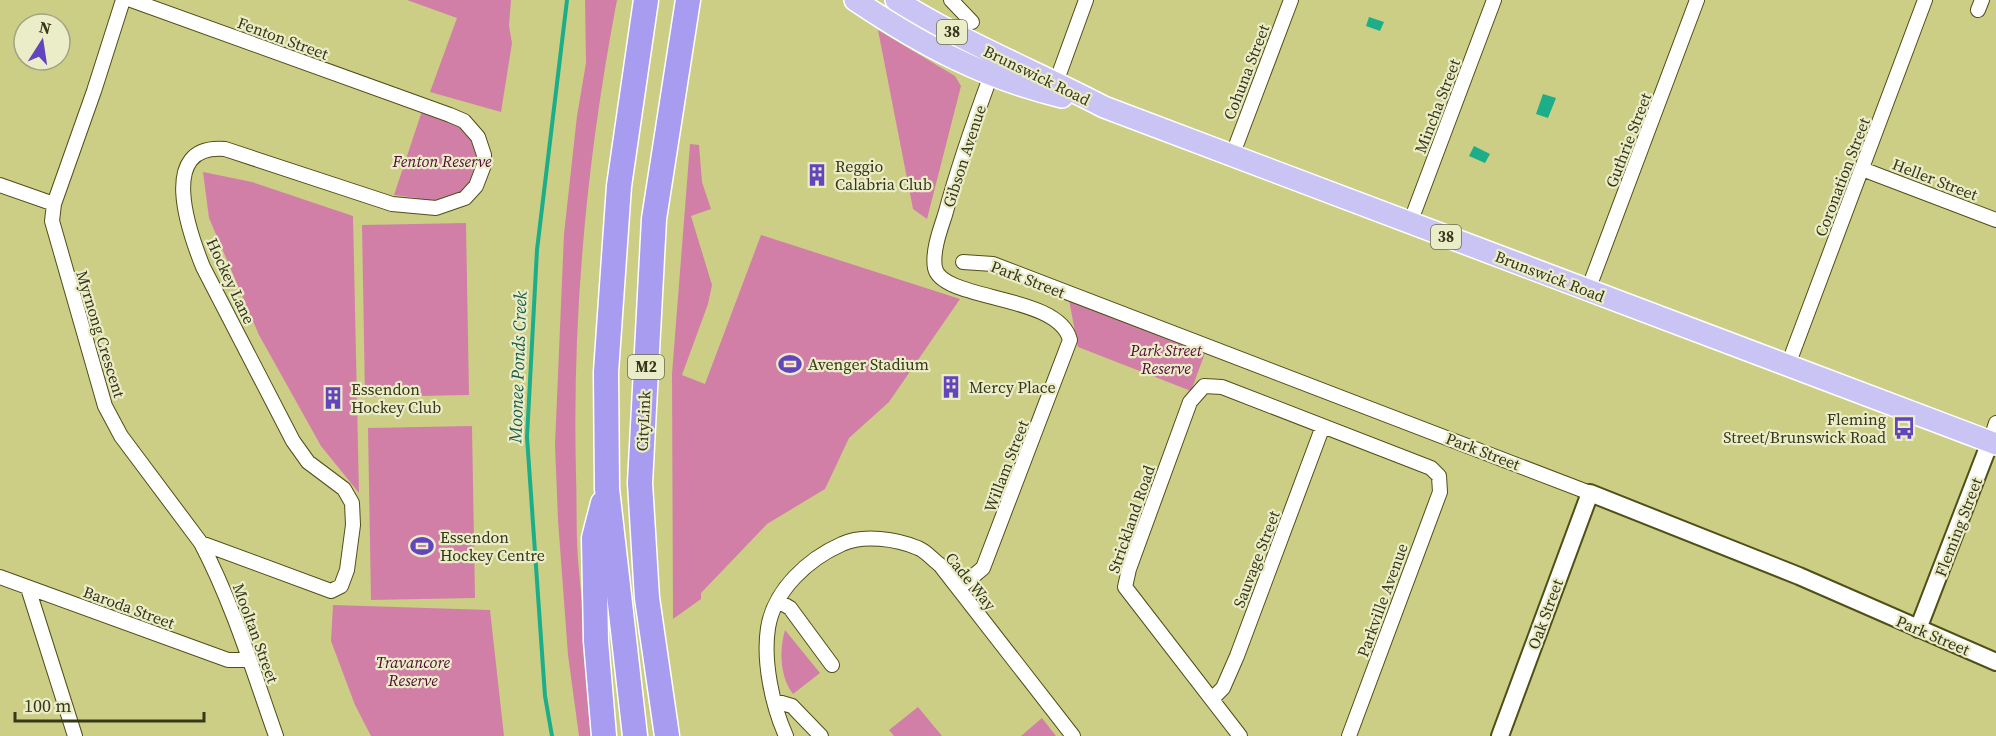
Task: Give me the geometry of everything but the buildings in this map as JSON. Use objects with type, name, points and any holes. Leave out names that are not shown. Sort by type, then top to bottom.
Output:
[{"type":"highway","name":"M2","points":[[635,736],[607,489],[606,372],[613,252],[631,91],[646,0]]},
{"type":"highway","name":"CityLink","points":[[667,736],[647,598],[640,483],[654,219],[688,0]]},
{"type":"highway","points":[[604,736],[596,641],[594,538],[607,489]]},
{"type":"main road","name":"38","points":[[855,0],[899,30]]},
{"type":"main road","name":"Brunswick Road","points":[[903,2],[994,66]]},
{"type":"main road","name":"Brunswick Road","points":[[899,30],[957,61],[994,66],[1788,365],[1994,436]]},
{"type":"street","name":"Myrnong Crescent","points":[[123,0],[90,104],[54,204],[52,221],[58,249],[105,406],[122,436],[201,543]]},
{"type":"street","name":"Fenton Street","points":[[131,0],[425,106]]},
{"type":"street","points":[[951,0],[972,22]]},
{"type":"street","points":[[1054,88],[1086,0]]},
{"type":"street","name":"Cohuna Street","points":[[1232,156],[1291,0]]},
{"type":"street","name":"Mincha Street","points":[[1410,223],[1494,0]]},
{"type":"street","name":"Guthrie Street","points":[[1588,290],[1697,0]]},
{"type":"street","name":"Coronation Street","points":[[1788,365],[1925,0]]},
{"type":"street","name":"Brunswick Road","points":[[899,30],[903,2]]},
{"type":"street","name":"Gibson Avenue","points":[[935,256],[957,169],[994,66]]},
{"type":"street","name":"Hockey Lane","points":[[201,543],[331,591],[344,581],[353,525],[352,503],[344,489],[318,471],[301,453],[207,274],[194,242],[183,175],[190,161],[200,152],[225,149],[392,204],[422,208],[447,206],[465,198],[477,186],[484,165],[484,155],[478,137],[464,121],[425,106]]},
{"type":"street","name":"Heller Street","points":[[1862,169],[1996,220]]},
{"type":"street","points":[[0,185],[54,204]]},
{"type":"street","name":"Willam Street","points":[[935,256],[934,266],[941,280],[1058,320],[1068,332],[1070,340],[983,568],[959,588]]},
{"type":"street","name":"Park Street","points":[[963,262],[993,264],[1590,493],[1799,576],[1996,662]]},
{"type":"street","name":"Strickland Road","points":[[1240,736],[1125,587],[1129,569],[1190,402],[1204,386],[1222,387],[1323,426]]},
{"type":"street","name":"Parkville Avenue","points":[[1323,426],[1431,468],[1439,476],[1440,492],[1349,736]]},
{"type":"street","name":"Sauvage Street","points":[[1212,699],[1223,687],[1237,656],[1323,426]]},
{"type":"street","name":"Fleming Street","points":[[1918,629],[1994,436]]},
{"type":"street","name":"Oak Street","points":[[1500,736],[1590,493]]},
{"type":"street","name":"Cade Way","points":[[786,736],[768,664],[768,627],[778,601],[789,582],[811,563],[843,543],[882,538],[920,548],[940,565],[1073,736]]},
{"type":"street","name":"Mooltan Street","points":[[201,543],[223,587],[276,736]]},
{"type":"street","name":"Baroda Street","points":[[0,577],[228,660],[249,660]]},
{"type":"street","points":[[28,588],[75,736]]},
{"type":"street","points":[[778,601],[790,608],[832,664]]},
{"type":"street","points":[[776,701],[792,705],[821,736]]},
{"type":"green space","points":[[407,0],[511,0],[509,26],[512,43],[501,112],[430,92],[457,18]]},
{"type":"green space","points":[[585,0],[617,0],[597,118],[590,177],[576,355],[577,549],[598,736],[579,736],[568,655],[555,445],[564,234],[577,116],[586,63]]},
{"type":"green space","points":[[878,30],[955,76],[961,86],[927,219],[913,209]]},
{"type":"green space","name":"Fenton Reserve","points":[[422,111],[444,118],[465,129],[475,144],[476,173],[467,189],[449,198],[418,202],[417,198],[394,195]]},
{"type":"green space","points":[[690,144],[699,145],[702,182],[711,209],[691,216],[712,285],[708,304],[682,375],[705,384],[761,235],[960,299],[889,402],[849,438],[825,489],[767,524],[701,593],[701,599],[673,619],[672,374]]},
{"type":"green space","points":[[203,172],[252,182],[353,216],[359,493],[321,446],[259,335],[209,218]]},
{"type":"green space","points":[[466,223],[469,395],[365,397],[362,225]]},
{"type":"green space","name":"Park Street Reserve","points":[[1069,300],[1205,353],[1191,391],[1078,347]]},
{"type":"green space","name":"Essendon Hockey Centre","points":[[472,426],[475,598],[371,600],[368,428]]},
{"type":"green space","name":"Travancore Reserve","points":[[333,605],[490,610],[504,736],[371,736],[355,705],[331,641]]},
{"type":"green space","points":[[785,630],[820,673],[793,694],[785,680],[782,664]]},
{"type":"green space","points":[[918,707],[942,736],[894,736],[889,730]]},
{"type":"green space","points":[[1042,718],[1056,736],[1021,736]]},
{"type":"shaded area","points":[[1369,17],[1384,22],[1380,31],[1366,26]]},
{"type":"shaded area","points":[[1543,94],[1556,98],[1548,118],[1536,114]]},
{"type":"shaded area","points":[[1474,146],[1490,154],[1485,163],[1469,156]]},
{"type":"waterway","name":"Moonee Ponds Creek","points":[[552,736],[545,696],[527,437],[537,250],[567,0]]},
{"type":"place","name":"Reggio Calabria Club","points":[[817,175]]},
{"type":"place","name":"Avenger Stadium","points":[[790,364]]},
{"type":"place","name":"Mercy Place","points":[[951,387]]},
{"type":"place","name":"Essendon Hockey Club","points":[[333,398]]},
{"type":"place","name":"Fleming Street/Brunswick Road","points":[[1904,428]]},
{"type":"place","name":"Essendon Hockey Centre","points":[[422,546]]}]
